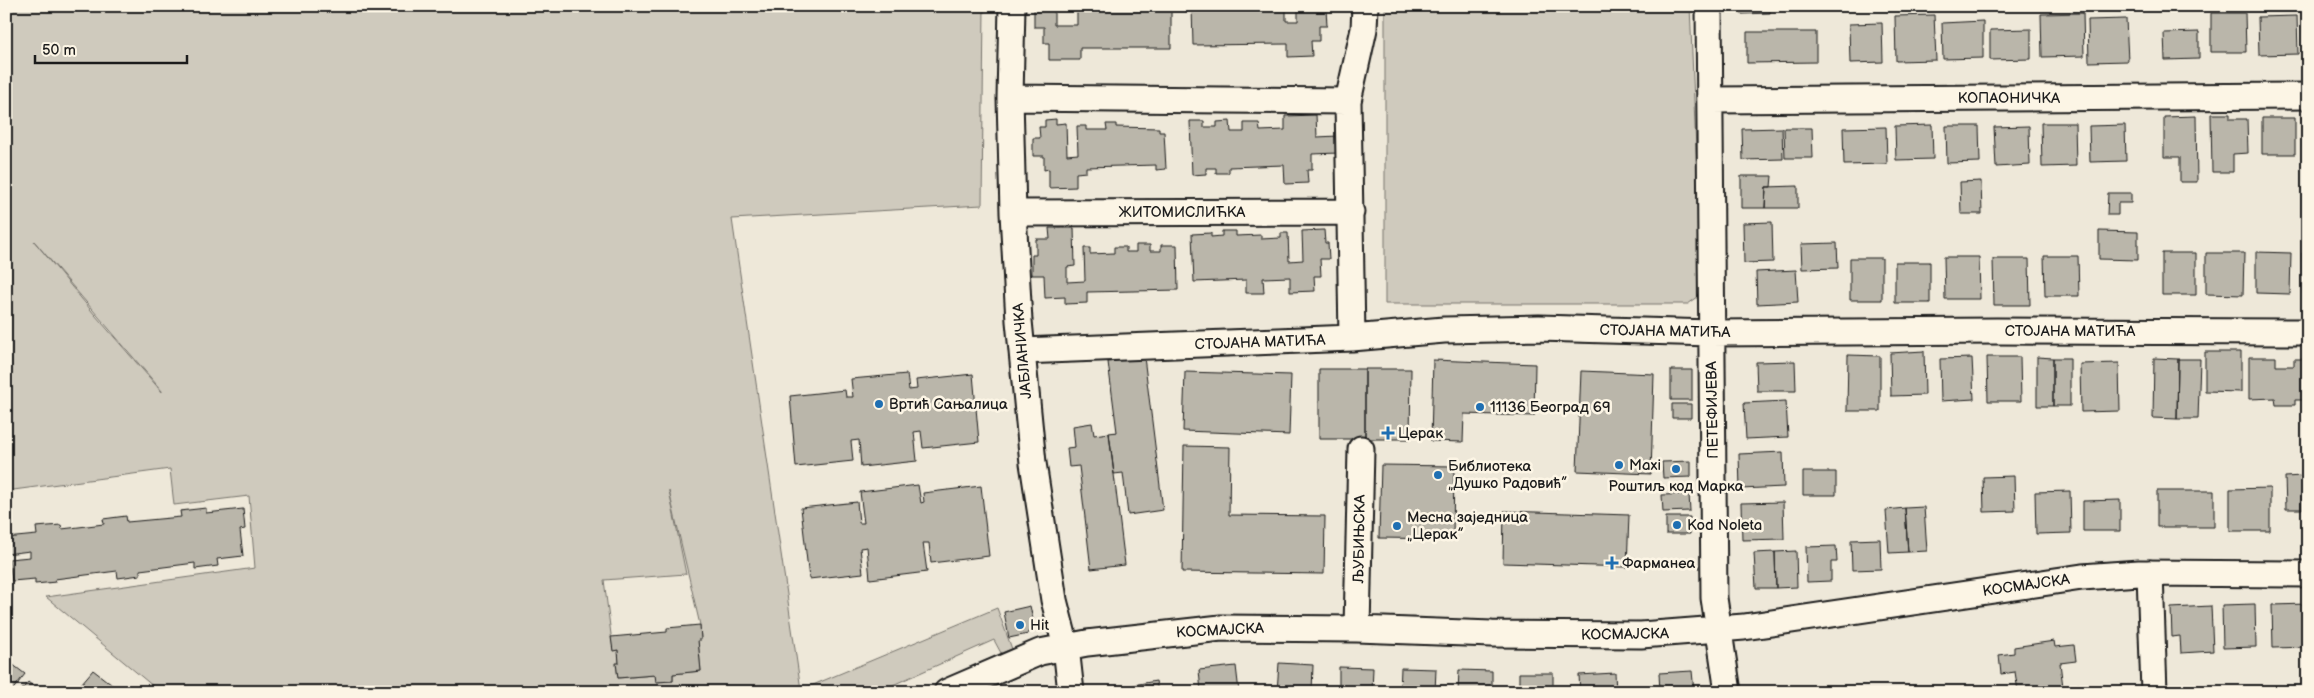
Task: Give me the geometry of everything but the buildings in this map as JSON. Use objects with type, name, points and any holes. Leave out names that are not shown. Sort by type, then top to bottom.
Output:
[{"type":"street","name":"ЈАБЛАНИЧКА","points":[[1012,6],[1010,98],[1013,213],[1022,351],[1033,463],[1043,534],[1054,600],[1066,647],[1071,692]]},
{"type":"street","points":[[1352,338],[1348,101],[1364,29],[1365,6]]},
{"type":"street","name":"ПЕТЕФИЈЕВА","points":[[1709,6],[1714,598],[1717,629],[1728,692]]},
{"type":"street","name":"КОПАОНИЧКА","points":[[1710,100],[2308,96]]},
{"type":"street","points":[[1010,98],[1348,101]]},
{"type":"street","name":"ЖИТОМИСЛИЋКА","points":[[1013,213],[1351,212]]},
{"type":"street","name":"СТОЈАНА МАТИЋА","points":[[1022,351],[1352,338],[1408,332],[1539,328],[1711,333],[1997,331],[2308,332]]},
{"type":"street","name":"ЉУБИЊСКА","points":[[1357,629],[1361,449]]},
{"type":"street","points":[[2150,573],[2154,692]]},
{"type":"street","name":"КОСМАЈСКА","points":[[947,692],[1040,652],[1066,647],[1221,628],[1631,635],[1717,629],[2082,577],[2150,573],[2308,574]]},
{"type":"shaded area","points":[[6,6],[984,6],[982,205],[732,219],[801,690],[997,608],[1012,649],[1001,653],[994,640],[877,692],[738,692],[736,687],[727,692],[160,692],[46,597],[255,568],[249,496],[174,505],[170,469],[6,491]],"holes":[[[34,241],[162,391],[162,392],[95,315]],[[669,491],[700,625],[701,639],[698,640],[701,671],[673,674],[673,681],[657,682],[655,675],[618,678],[616,664],[619,663],[618,650],[613,650],[604,580],[686,574]]]},
{"type":"shaded area","points":[[1385,6],[1690,6],[1702,294],[1688,304],[1385,304]]},
{"type":"place","name":"Вртић Сањалица","points":[[879,404]]},
{"type":"place","name":"11136 Београд 69","points":[[1480,407]]},
{"type":"place","name":"Церак","points":[[1388,433]]},
{"type":"place","name":"Maxi","points":[[1619,465]]},
{"type":"place","name":"Роштиљ код Марка","points":[[1676,469]]},
{"type":"place","name":"Библиотека „Душко Радовић”","points":[[1438,475]]},
{"type":"place","name":"Kod Noleta","points":[[1677,525]]},
{"type":"place","name":"Месна заједница „Церак”","points":[[1397,526]]},
{"type":"place","name":"Фарманеа","points":[[1612,563]]},
{"type":"place","name":"Hit","points":[[1020,625]]}]
